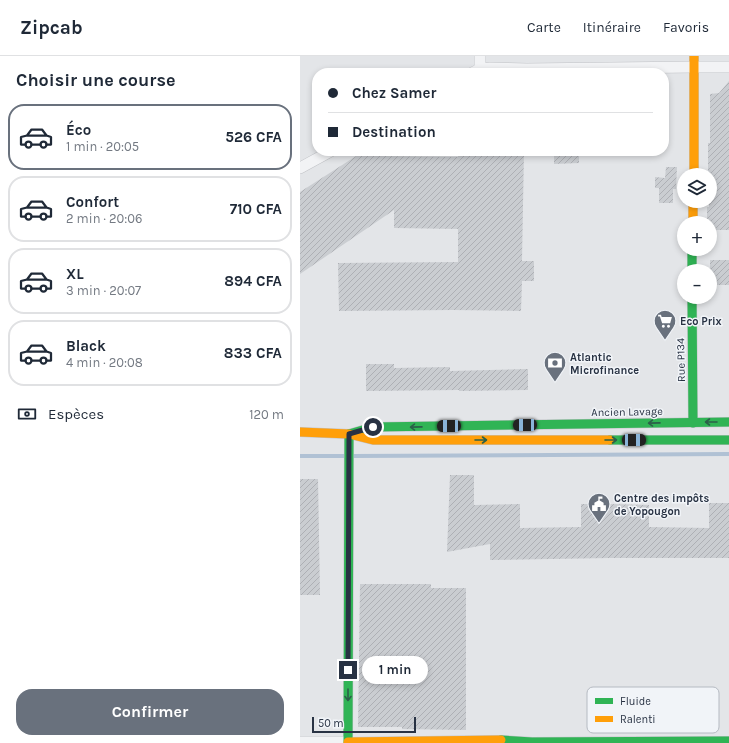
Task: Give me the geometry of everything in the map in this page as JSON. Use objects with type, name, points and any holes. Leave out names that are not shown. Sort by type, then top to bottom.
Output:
[{"type":"street","points":[[477,68],[480,56]]},
{"type":"street","points":[[694,61],[694,168]]},
{"type":"street","points":[[548,68],[694,61],[729,67]]},
{"type":"street","points":[[300,168],[322,156]]},
{"type":"street","name":"Rue P134","points":[[692,304],[693,422]]},
{"type":"street","name":"Ancien Lavage","points":[[349,434],[373,427],[729,422]]},
{"type":"street","points":[[300,432],[349,434],[373,440],[729,440]]},
{"type":"street","points":[[348,743],[349,434]]},
{"type":"street","points":[[300,742],[348,743],[498,740],[532,742],[729,741]]},
{"type":"building","points":[[729,81],[729,230],[717,230],[717,216],[707,216],[707,208],[717,208],[717,168],[708,168],[708,143],[710,143],[710,94],[719,93]]},
{"type":"building","points":[[356,156],[524,156],[522,261],[534,261],[534,281],[522,281],[521,311],[339,311],[338,263],[458,262],[458,229],[394,228],[394,210],[300,274],[300,192]]},
{"type":"building","points":[[554,156],[579,156],[579,163],[554,164]]},
{"type":"building","points":[[666,167],[677,167],[676,189],[673,189],[673,203],[659,203],[659,188],[655,188],[655,177],[665,178]]},
{"type":"building","points":[[710,260],[729,260],[729,285],[717,285],[717,264],[710,264]]},
{"type":"building","points":[[366,364],[394,364],[394,368],[450,367],[450,371],[528,369],[528,390],[366,391]]},
{"type":"building","points":[[450,475],[474,475],[474,505],[520,504],[520,528],[581,527],[581,504],[610,504],[649,505],[649,527],[709,528],[709,503],[729,503],[729,558],[490,560],[490,544],[447,552]]},
{"type":"building","points":[[300,479],[318,479],[320,595],[300,595]]},
{"type":"building","points":[[360,584],[431,584],[431,588],[466,588],[466,730],[402,729],[402,727],[358,727]]},
{"type":"waterway","points":[[352,456],[729,454]]},
{"type":"waterway","points":[[300,456],[346,456]]},
{"type":"traffic: fast","points":[[692,256],[692,264]]},
{"type":"traffic: fast","points":[[692,304],[693,423]]},
{"type":"traffic: fast","points":[[349,434],[373,427],[729,422]]},
{"type":"traffic: fast","points":[[348,743],[349,434]]},
{"type":"traffic: fast","points":[[610,440],[729,440]]},
{"type":"traffic: fast","points":[[501,740],[532,742],[729,741]]},
{"type":"traffic: slow","points":[[694,56],[694,168]]},
{"type":"traffic: slow","points":[[693,208],[693,216]]},
{"type":"traffic: slow","points":[[300,432],[349,434],[373,440],[610,440]]},
{"type":"traffic: slow","points":[[348,742],[501,740]]},
{"type":"place","name":"Eco Prix","points":[[665,340]]},
{"type":"place","name":"Atlantic Microfinance","points":[[555,382]]},
{"type":"place","name":"Centre des impôts de Yopougon","points":[[599,524]]},
{"type":"route","points":[[348,670],[349,434],[373,427]]}]
